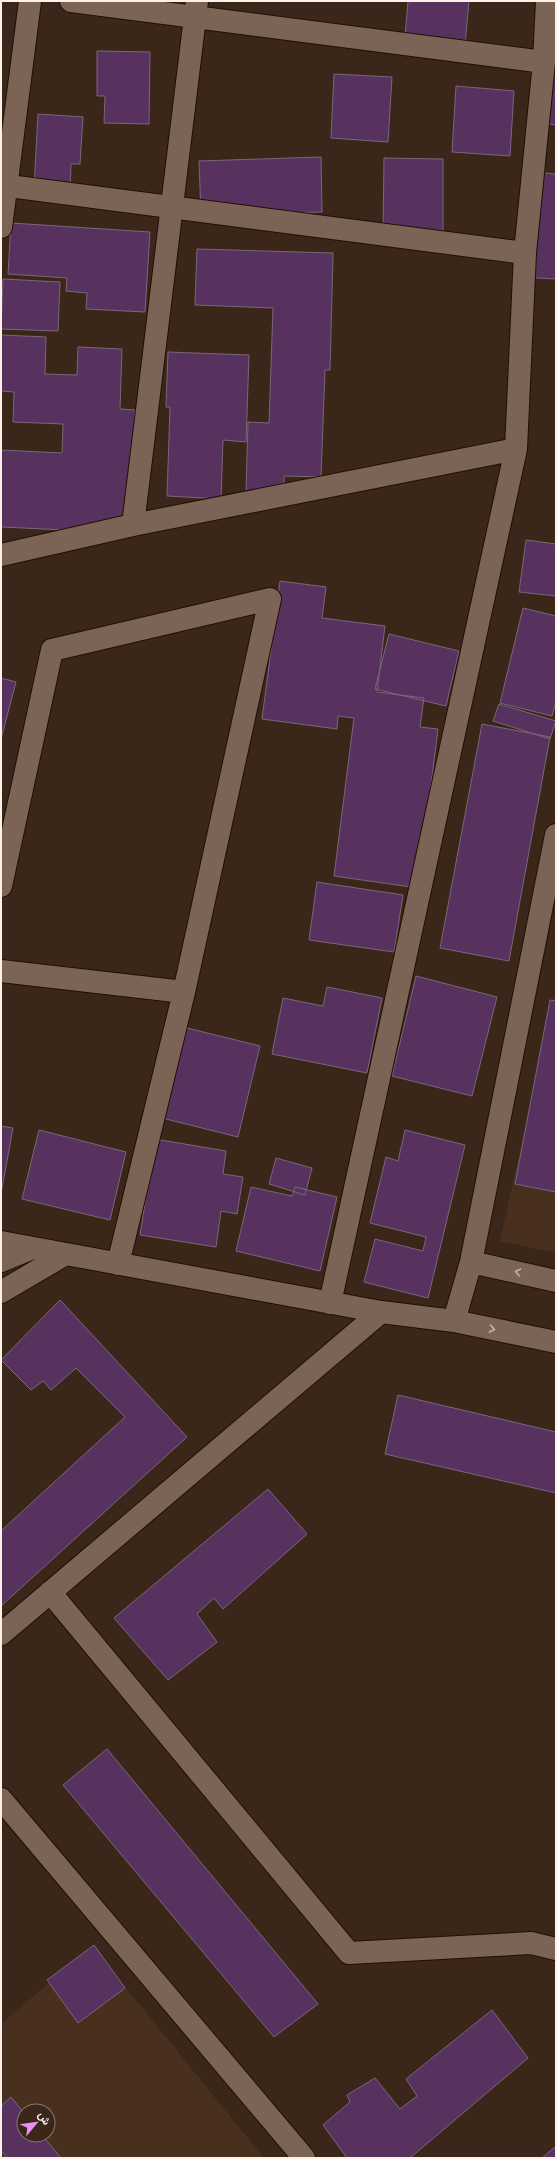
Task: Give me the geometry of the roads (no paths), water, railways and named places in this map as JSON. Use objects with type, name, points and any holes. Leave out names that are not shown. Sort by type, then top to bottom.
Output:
[{"type":"street","points":[[1,227],[4,186],[30,1]]},
{"type":"street","points":[[71,1],[197,9],[544,62]]},
{"type":"street","points":[[330,1303],[516,449],[525,253],[544,62],[547,1]]},
{"type":"street","points":[[133,525],[197,9]]},
{"type":"street","points":[[4,186],[525,253]]},
{"type":"street","points":[[1,555],[133,525],[516,449]]},
{"type":"street","points":[[1,886],[52,650],[270,598],[184,992],[118,1264]]},
{"type":"street","points":[[454,1321],[472,1262],[552,881],[556,835]]},
{"type":"street","points":[[1,971],[184,992]]},
{"type":"street","points":[[1,1242],[30,1249],[381,1312],[454,1321],[556,1342]]},
{"type":"street","points":[[1,1261],[30,1249]]},
{"type":"street","points":[[1,1292],[64,1255]]},
{"type":"street","points":[[472,1262],[556,1281]]},
{"type":"street","points":[[1,1634],[381,1312]]},
{"type":"street","points":[[50,1592],[350,1954],[531,1943],[556,1949]]},
{"type":"street","points":[[1,1799],[304,2158]]}]
